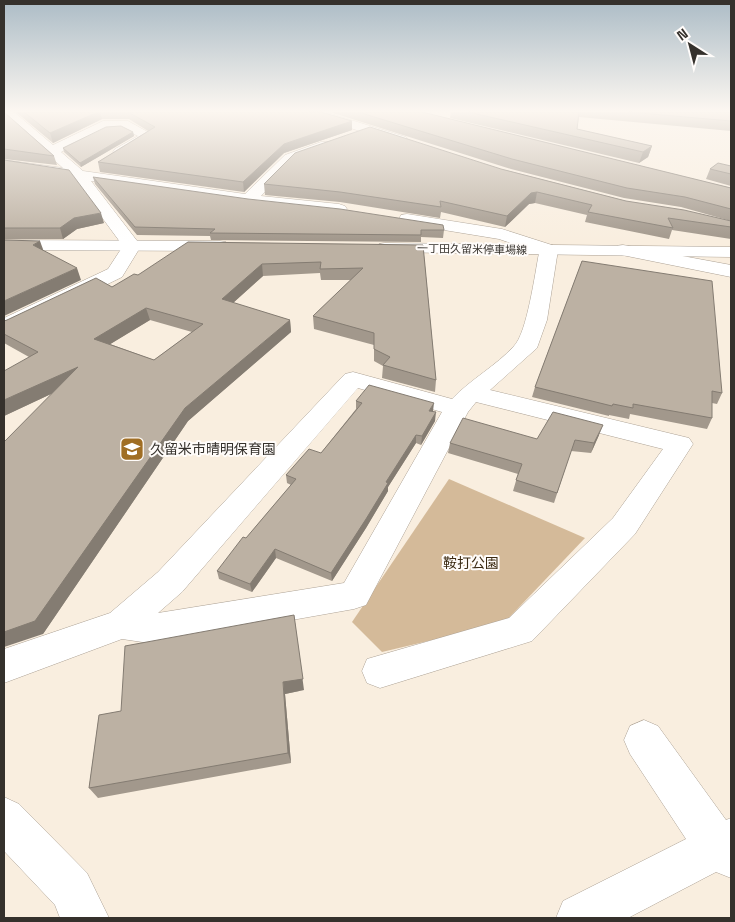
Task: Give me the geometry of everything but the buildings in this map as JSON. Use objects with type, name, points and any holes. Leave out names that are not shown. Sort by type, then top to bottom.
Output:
[{"type":"street","points":[[57,155],[79,174],[132,246]]},
{"type":"street","points":[[79,174],[114,155]]},
{"type":"street","points":[[249,198],[290,158],[298,155]]},
{"type":"street","points":[[4,164],[359,212]]},
{"type":"street","points":[[122,624],[156,629],[354,595],[464,401],[526,348],[536,320],[549,250],[502,234],[388,216]]},
{"type":"street","points":[[4,245],[241,247]]},
{"type":"street","points":[[4,326],[115,273],[132,246]]},
{"type":"street","name":"一丁田久留米停車場線","points":[[370,248],[731,252]]},
{"type":"street","points":[[623,250],[731,271]]},
{"type":"street","points":[[4,666],[122,624],[170,582],[353,380],[680,444],[624,526],[520,630],[380,672]]},
{"type":"street","points":[[580,918],[727,848],[644,740]]},
{"type":"street","points":[[4,819],[71,889],[85,918]]},
{"type":"green space","name":"鞍打公園","points":[[449,479],[585,538],[504,623],[382,652],[352,622]]},
{"type":"place","name":"久留米市晴明保育園","points":[[132,449]]}]
